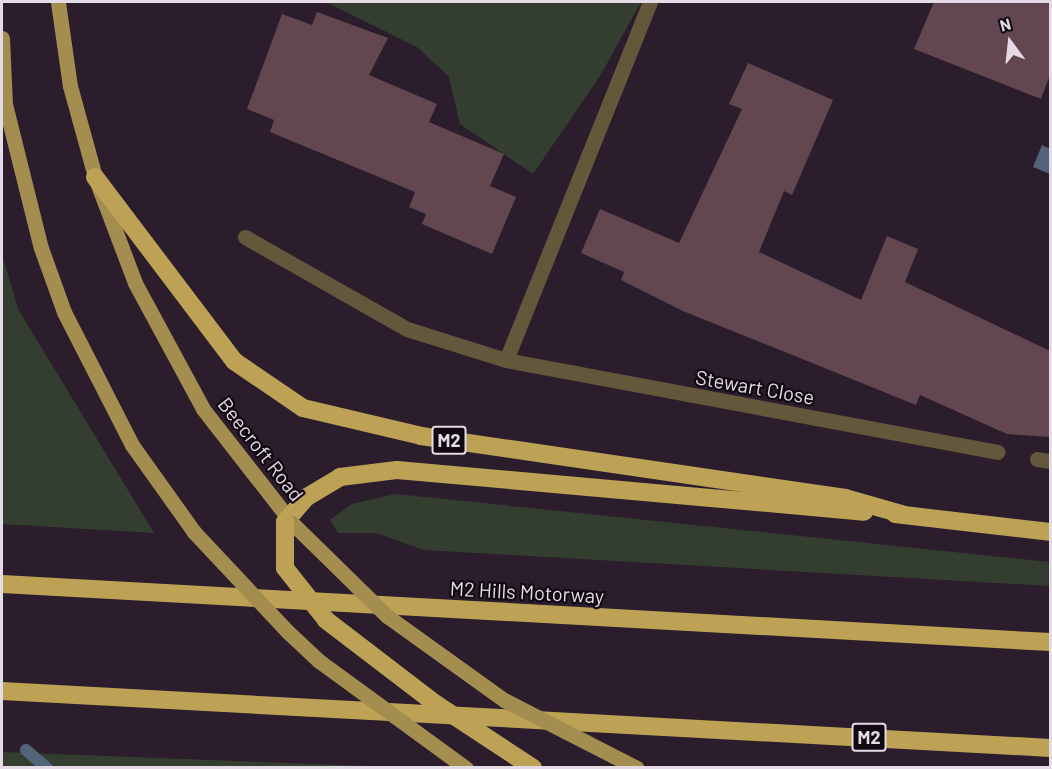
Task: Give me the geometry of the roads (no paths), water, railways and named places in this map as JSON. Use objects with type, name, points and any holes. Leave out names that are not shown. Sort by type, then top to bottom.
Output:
[{"type":"highway","name":"M2","points":[[95,177],[234,361],[303,408],[421,436],[845,498],[905,515]]},
{"type":"highway","name":"M2","points":[[289,521],[307,497],[340,477],[397,471],[905,515],[1050,532]]},
{"type":"highway","points":[[289,521],[285,568],[326,620],[436,704],[533,768]]},
{"type":"highway","name":"M2 Hills Motorway","points":[[2,584],[1050,642]]},
{"type":"highway","name":"M2","points":[[2,692],[1050,748]]},
{"type":"main road","name":"Beecroft Road","points":[[58,2],[70,86],[95,177],[113,231],[168,352],[250,475],[289,521],[387,616],[504,700],[638,768]]},
{"type":"main road","points":[[2,38],[5,105],[41,248],[64,312],[132,445],[194,532],[312,656],[466,768]]},
{"type":"street","points":[[506,360],[650,2]]},
{"type":"street","name":"Stewart Close","points":[[244,237],[407,330],[506,360],[997,452]]},
{"type":"water","points":[[1042,145],[1050,149],[1050,174],[1033,167]]},
{"type":"waterway","points":[[26,750],[47,768]]}]
